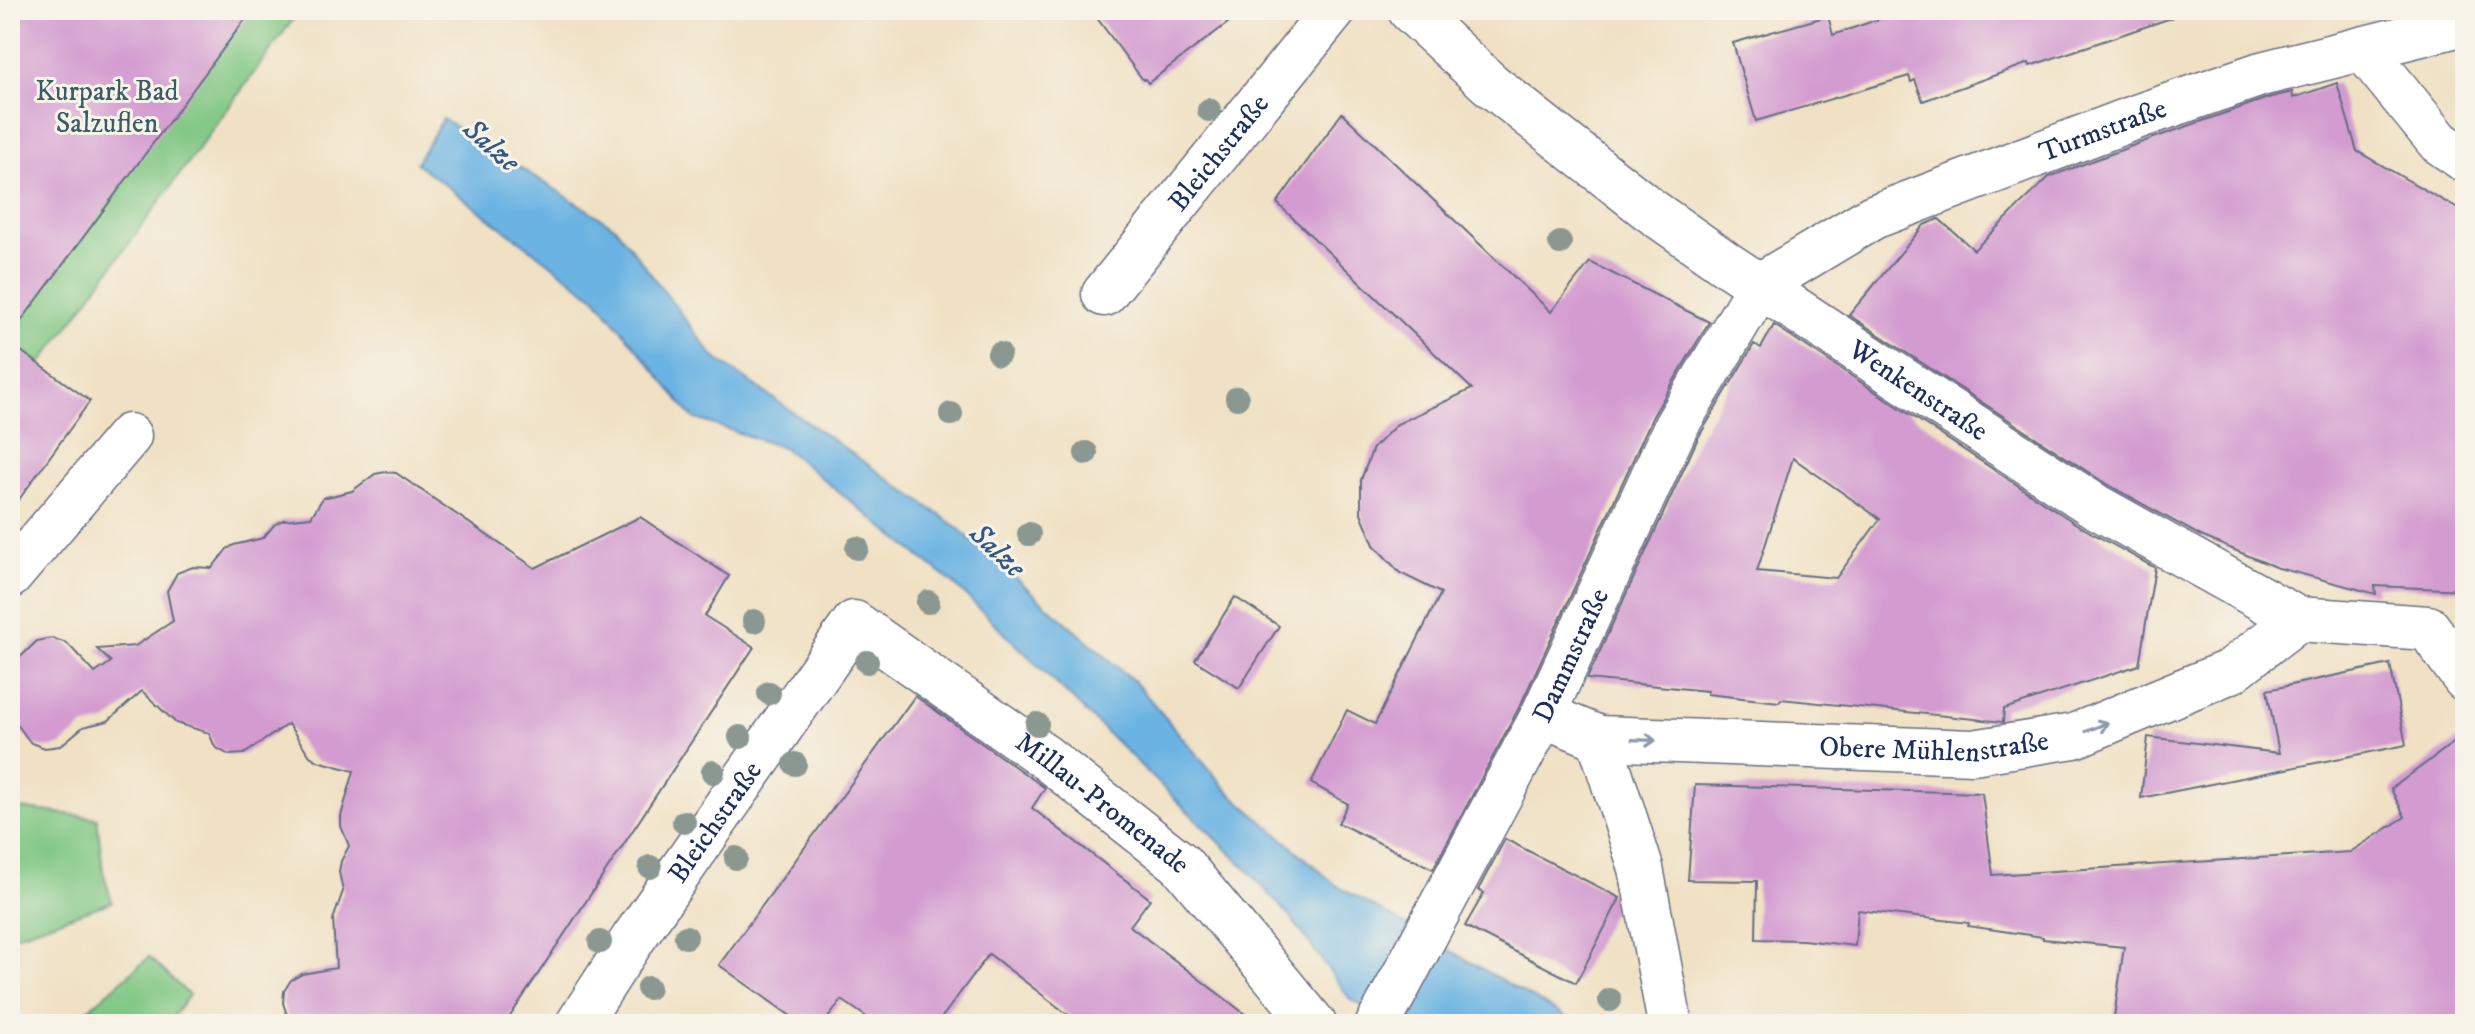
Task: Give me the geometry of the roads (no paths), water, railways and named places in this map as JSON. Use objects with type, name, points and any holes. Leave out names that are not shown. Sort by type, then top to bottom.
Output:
[{"type":"street","name":"Bleichstraße","points":[[1104,294],[1334,10]]},
{"type":"street","name":"Wenkenstraße","points":[[1410,10],[1490,84],[1650,210],[2095,506],[2298,619],[2446,624],[2465,679]]},
{"type":"street","name":"Turmstraße","points":[[1760,285],[1873,217],[2139,116],[2261,74],[2465,23]]},
{"type":"street","points":[[2364,50],[2439,142],[2465,160]]},
{"type":"street","name":"Dammstraße","points":[[1379,1023],[1543,715],[1676,426],[1760,285]]},
{"type":"street","points":[[10,576],[129,436]]},
{"type":"street","name":"Obere Mühlenstraße","points":[[1543,715],[1599,738],[1973,752],[2074,736],[2231,671],[2298,619]]},
{"type":"street","name":"Bleichstraße","points":[[578,1024],[633,939],[854,623]]},
{"type":"street","name":"Millau-Promenade","points":[[854,623],[1045,757],[1181,864],[1314,1024]]},
{"type":"street","points":[[1599,738],[1641,868],[1670,1024]]},
{"type":"water","points":[[443,119],[615,227],[714,357],[953,524],[1135,682],[1228,791],[1336,885],[1578,1024],[1394,1024],[1350,999],[1291,918],[1244,866],[954,584],[784,448],[693,418],[596,298],[416,163]]},
{"type":"park label","name":"Kurpark Bad Salzuflen","points":[[107,107]]},
{"type":"water label","name":"Salze","points":[[491,146]]},
{"type":"water label","name":"Salze","points":[[997,551]]}]
